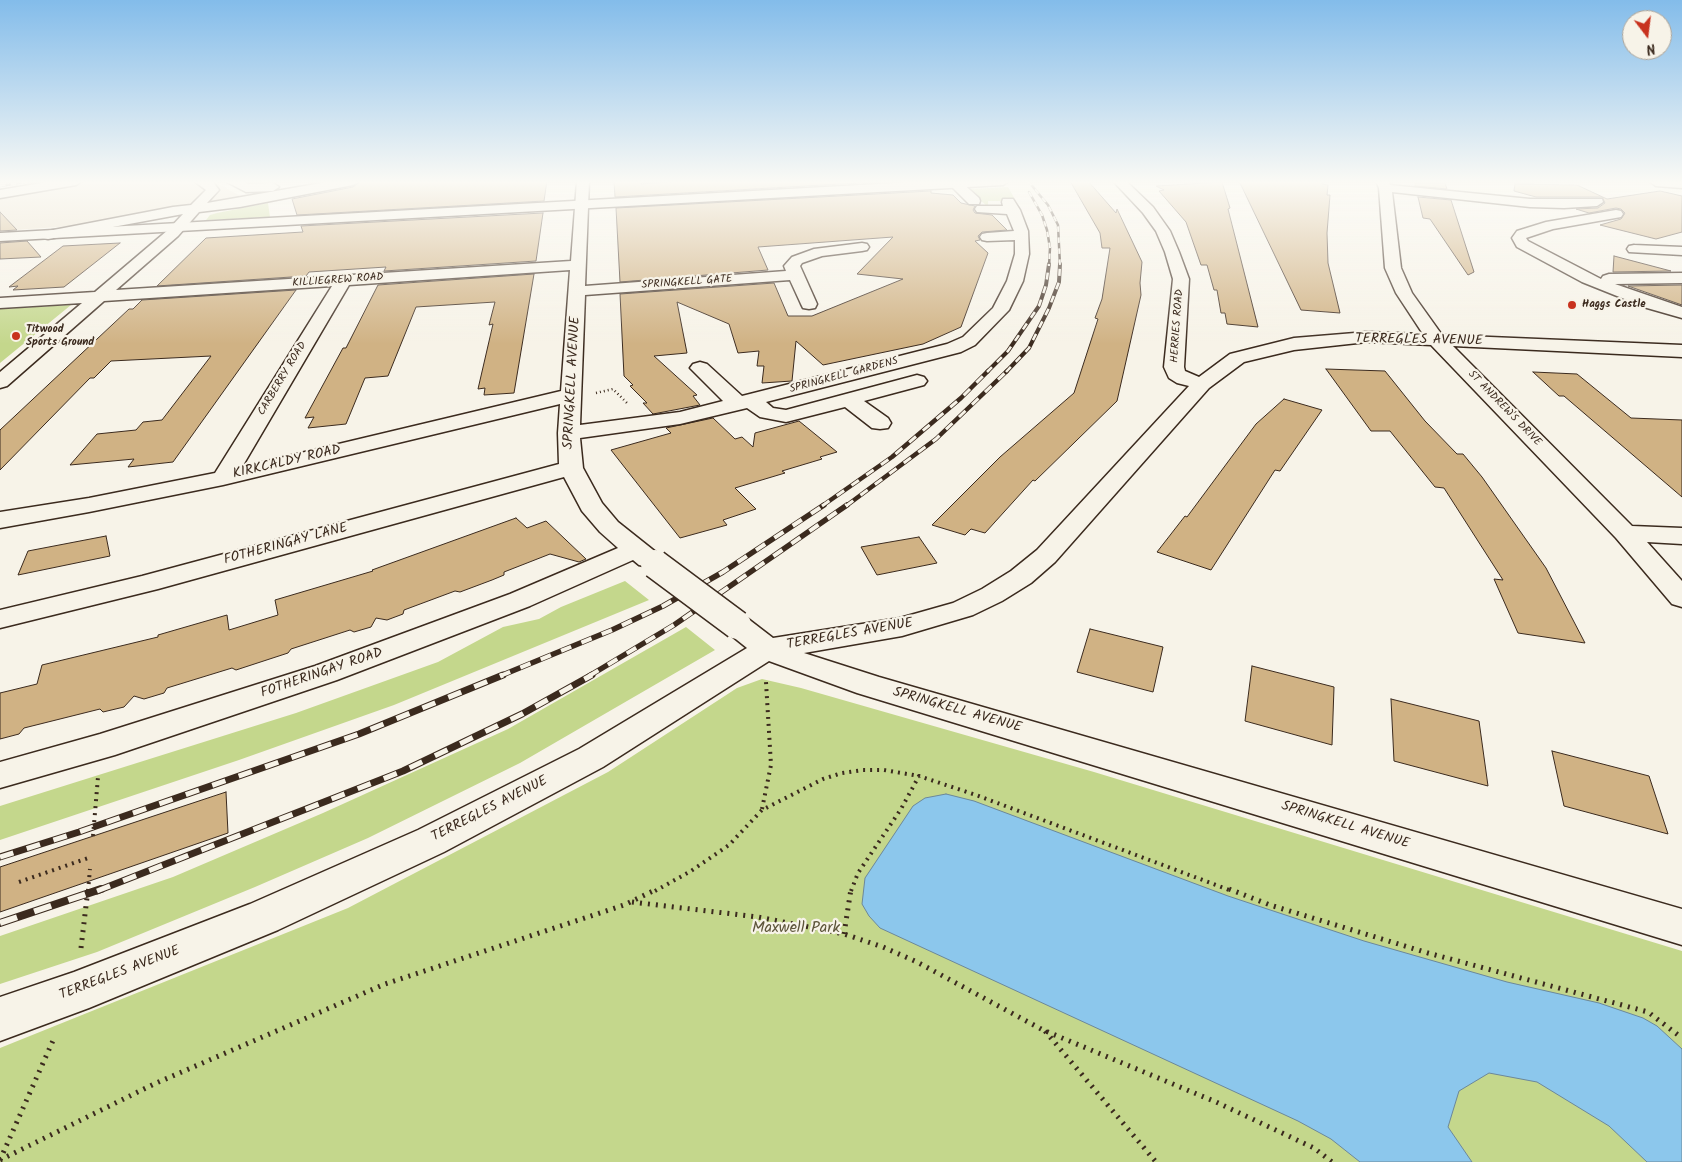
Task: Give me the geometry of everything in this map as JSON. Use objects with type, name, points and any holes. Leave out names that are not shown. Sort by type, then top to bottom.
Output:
[{"type":"street","points":[[0,238],[44,235]]},
{"type":"street","points":[[0,382],[171,235]]},
{"type":"street","name":"SPRINGKELL AVENUE","points":[[580,235],[569,433],[571,468],[591,506],[609,527],[645,557],[768,649],[796,661],[868,685],[1682,927]]},
{"type":"street","points":[[986,237],[1017,235]]},
{"type":"street","name":"SPRINGKELL GARDENS","points":[[569,433],[649,424],[680,418],[954,348],[969,341],[995,316],[1008,296],[1015,281],[1022,254],[1021,235]]},
{"type":"street","name":"HERRIES ROAD","points":[[1165,235],[1181,279],[1174,368],[1176,374],[1184,379],[1202,384]]},
{"type":"street","name":"ST ANDREW'S DRIVE","points":[[1390,235],[1393,268],[1404,293],[1436,340],[1625,532],[1682,598]]},
{"type":"street","points":[[1521,235],[1519,238],[1522,244],[1588,279],[1682,313]]},
{"type":"street","points":[[809,304],[792,266],[797,260],[819,252],[840,256],[862,247]]},
{"type":"street","points":[[1634,249],[1682,251]]},
{"type":"street","name":"KILLIEGREW ROAD","points":[[0,303],[579,265]]},
{"type":"street","name":"SPRINGKELL GATE","points":[[578,291],[796,275]]},
{"type":"street","points":[[1609,279],[1682,278]]},
{"type":"street","name":"CARBERRY ROAD","points":[[223,478],[343,280]]},
{"type":"street","points":[[1660,297],[1682,297]]},
{"type":"street","name":"TERREGLES AVENUE","points":[[0,1018],[74,993],[264,917],[431,841],[590,758],[768,649],[902,627],[963,609],[992,595],[1021,577],[1046,556],[1202,384],[1237,358],[1294,344],[1367,337],[1682,351]]},
{"type":"street","points":[[700,368],[744,402],[767,413],[781,416],[917,381]]},
{"type":"street","name":"KIRKCALDY ROAD","points":[[0,520],[90,505],[223,478],[572,396]]},
{"type":"street","points":[[848,399],[880,424]]},
{"type":"street","name":"FOTHERINGAY LANE","points":[[0,619],[148,583],[571,468]]},
{"type":"street","points":[[1625,532],[1682,536]]},
{"type":"street","name":"FOTHERINGAY ROAD","points":[[0,775],[103,746],[326,673],[512,603],[645,557]]},
{"type":"path","points":[[572,396],[613,389],[649,424]]},
{"type":"path","points":[[762,810],[771,765],[766,680],[768,649]]},
{"type":"path","points":[[90,868],[74,993],[0,1160],[154,1084],[385,984],[631,902],[692,871],[711,858],[729,845],[762,810],[805,786],[842,773],[884,770],[919,776],[976,795],[1270,905],[1428,953],[1648,1012],[1682,1038]]},
{"type":"path","points":[[844,934],[851,890],[858,873],[902,809],[919,776]]},
{"type":"path","points":[[93,836],[98,777]]},
{"type":"path","points":[[19,882],[91,857]]},
{"type":"path","points":[[631,902],[758,917],[844,934],[882,947],[917,962],[1043,1030],[1130,1064],[1216,1102],[1314,1148],[1332,1162]]},
{"type":"path","points":[[1043,1030],[1156,1162]]},
{"type":"green space","name":"Titwood Sports Ground","points":[[71,305],[0,363],[0,309]]},
{"type":"green space","points":[[625,581],[649,600],[394,705],[239,760],[0,840],[0,806],[296,713],[438,662],[503,627],[539,619],[561,607]]},
{"type":"green space","points":[[686,627],[715,650],[520,763],[368,838],[255,887],[97,952],[0,984],[0,936],[173,877],[323,813],[508,729]]},
{"type":"green space","name":"Maxwell Park","points":[[762,679],[801,688],[1094,772],[1682,951],[1682,1162],[0,1162],[0,1048],[348,908],[608,772],[737,688]]},
{"type":"water","points":[[946,794],[974,801],[1228,896],[1364,941],[1507,982],[1599,1003],[1643,1018],[1657,1026],[1682,1049],[1682,1162],[1647,1162],[1609,1126],[1537,1082],[1489,1073],[1459,1091],[1448,1127],[1472,1162],[1360,1162],[1331,1139],[1298,1121],[880,928],[869,916],[862,904],[865,878],[913,806],[925,798]]},
{"type":"building","points":[[251,235],[540,235],[536,261],[384,271],[386,267],[309,272],[306,276],[157,286],[206,238]]},
{"type":"building","points":[[617,235],[979,235],[980,240],[975,241],[988,253],[961,327],[923,344],[823,365],[796,341],[792,381],[762,383],[764,366],[757,366],[759,351],[738,353],[729,324],[677,302],[687,353],[654,356],[697,395],[693,396],[700,405],[653,414],[643,403],[647,403],[630,386],[633,385],[624,376],[620,294],[774,283],[788,316],[812,316],[903,279],[857,274],[893,237],[758,247],[768,270],[620,282]]},
{"type":"building","points":[[1100,235],[1129,235],[1142,262],[1141,295],[1117,401],[1035,481],[1033,480],[985,533],[971,529],[965,535],[932,525],[1000,457],[1074,393],[1098,319],[1095,318],[1102,299],[1110,248],[1102,248]]},
{"type":"building","points":[[1191,235],[1235,235],[1258,327],[1227,324],[1225,313],[1221,313],[1217,290],[1214,290],[1207,265],[1201,265]]},
{"type":"building","points":[[1265,235],[1327,235],[1328,263],[1340,313],[1301,310]]},
{"type":"building","points":[[1441,235],[1462,235],[1474,272],[1468,275]]},
{"type":"building","points":[[1641,235],[1670,235],[1656,239]]},
{"type":"building","points":[[27,241],[41,257],[0,259],[0,243]]},
{"type":"building","points":[[120,243],[64,287],[13,290],[18,286],[9,287],[63,246]]},
{"type":"building","points":[[1614,256],[1671,271],[1613,272]]},
{"type":"building","points":[[534,274],[514,393],[484,395],[485,388],[478,389],[493,324],[489,325],[495,302],[416,307],[388,376],[365,378],[346,424],[308,428],[314,417],[305,418],[343,348],[346,348],[378,285]]},
{"type":"building","points":[[1682,285],[1682,305],[1628,286]]},
{"type":"building","points":[[296,290],[173,462],[128,467],[134,459],[70,465],[97,434],[136,430],[143,422],[162,420],[211,356],[111,361],[94,378],[90,378],[0,470],[0,430],[129,309],[133,309],[142,300]]},
{"type":"building","points":[[1326,369],[1385,371],[1425,421],[1457,454],[1463,454],[1482,477],[1546,568],[1585,643],[1518,633],[1494,579],[1503,580],[1444,488],[1435,487],[1390,431],[1371,431]]},
{"type":"building","points":[[1533,372],[1577,374],[1631,418],[1682,420],[1682,497],[1564,396],[1559,396]]},
{"type":"building","points":[[1284,399],[1322,410],[1280,471],[1275,470],[1211,570],[1157,552],[1185,516],[1187,517],[1256,424]]},
{"type":"building","points":[[713,418],[735,439],[742,437],[753,447],[755,433],[799,421],[837,452],[820,457],[822,459],[782,471],[785,473],[735,488],[756,509],[723,520],[727,525],[680,538],[611,450],[671,433],[666,428]]},
{"type":"building","points":[[516,518],[527,528],[546,521],[586,559],[579,562],[550,554],[504,572],[504,575],[492,580],[460,592],[455,591],[404,610],[403,614],[387,620],[376,618],[371,627],[354,632],[350,630],[291,649],[288,653],[236,670],[232,668],[167,688],[164,693],[144,699],[134,696],[124,707],[103,712],[100,709],[24,728],[19,734],[0,739],[0,693],[37,684],[42,665],[158,637],[158,635],[227,615],[229,630],[278,615],[275,600],[373,571]]},
{"type":"building","points":[[106,536],[110,556],[18,575],[28,551]]},
{"type":"building","points":[[919,537],[937,563],[877,575],[861,547]]},
{"type":"building","points":[[1090,629],[1163,647],[1153,692],[1077,672]]},
{"type":"building","points":[[1252,666],[1334,687],[1332,745],[1245,721]]},
{"type":"building","points":[[1391,699],[1479,721],[1488,786],[1394,761]]},
{"type":"building","points":[[1552,751],[1649,776],[1668,834],[1564,806]]},
{"type":"building","points":[[226,792],[228,833],[0,912],[0,867]]},
{"type":"railway","points":[[1048,235],[1050,248],[1049,266]]},
{"type":"railway","points":[[1058,235],[1060,265]]},
{"type":"railway","points":[[822,506],[892,457],[961,398],[1008,351],[1039,306],[1046,285],[1049,264]]},
{"type":"railway","points":[[1006,371],[1029,348],[1049,308],[1059,282],[1060,265]]},
{"type":"railway","points":[[846,506],[936,439],[1006,371]]},
{"type":"railway","points":[[500,676],[612,630],[663,606],[723,572],[824,505]]},
{"type":"railway","points":[[589,676],[674,625],[847,505]]},
{"type":"railway","points":[[0,857],[79,832],[359,734],[503,675]]},
{"type":"railway","points":[[97,891],[403,771],[522,714],[592,675]]},
{"type":"railway","points":[[0,923],[101,889]]},
{"type":"place","name":"Haggs Castle","points":[[1572,305]]},
{"type":"place","name":"Titwood Sports Ground","points":[[16,336]]}]
